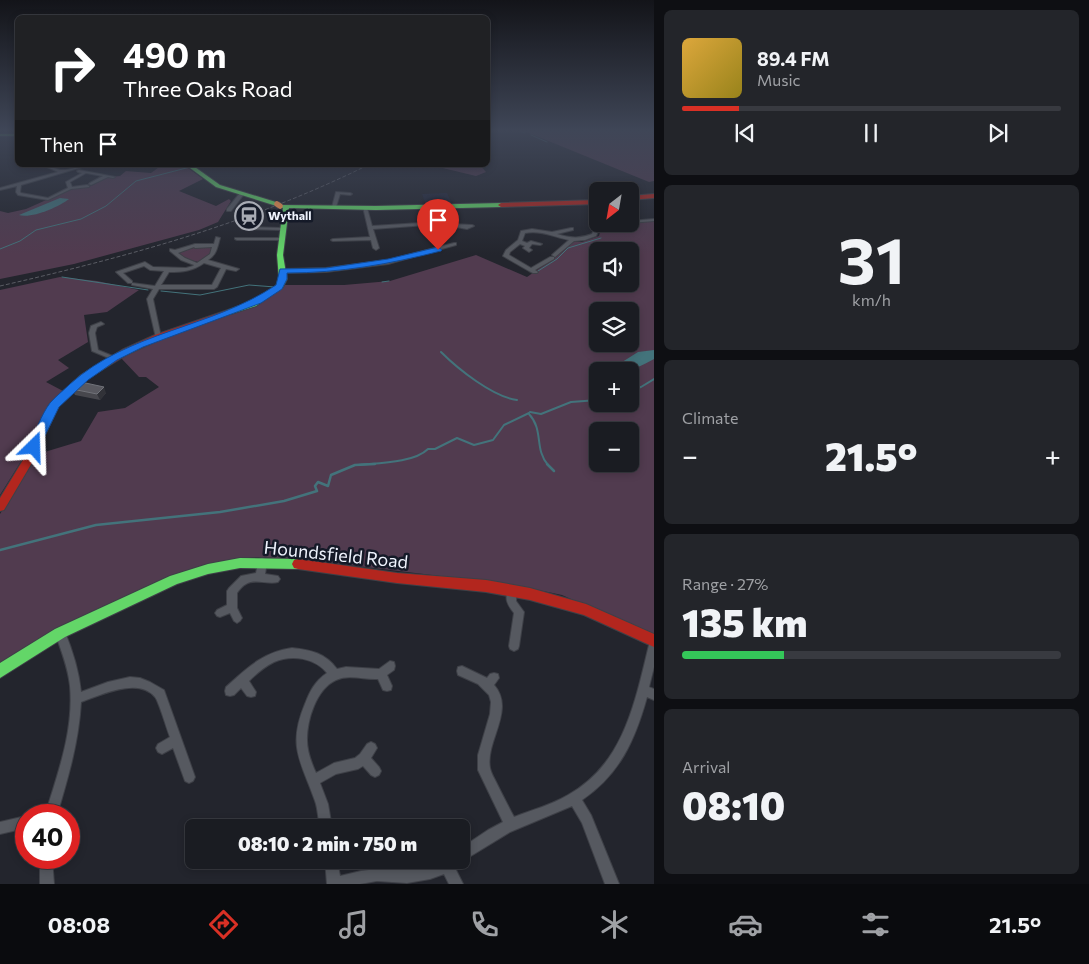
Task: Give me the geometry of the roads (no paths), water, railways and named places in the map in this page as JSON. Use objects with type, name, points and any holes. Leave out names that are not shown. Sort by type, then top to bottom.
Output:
[{"type":"street","points":[[0,189],[61,172]]},
{"type":"street","points":[[199,172],[215,185],[281,206],[365,208],[589,202]]},
{"type":"street","points":[[70,188],[68,182],[84,173],[113,176]]},
{"type":"street","points":[[19,185],[18,192],[20,194],[43,200],[53,198],[70,188],[89,185],[107,176]]},
{"type":"street","points":[[334,206],[338,192],[350,194]]},
{"type":"street","points":[[229,210],[242,194]]},
{"type":"street","points":[[639,198],[652,197]]},
{"type":"street","points":[[0,506],[28,461],[54,405],[84,377],[113,358],[158,337],[258,301],[280,287],[283,279],[280,255],[282,234],[281,206]]},
{"type":"street","points":[[433,206],[440,223]]},
{"type":"street","points":[[365,208],[376,248]]},
{"type":"street","points":[[639,221],[654,220]]},
{"type":"street","points":[[371,228],[440,223],[453,225]]},
{"type":"street","points":[[244,228],[282,234]]},
{"type":"street","points":[[554,233],[571,229]]},
{"type":"street","points":[[572,240],[554,257],[533,271],[506,256],[508,251],[519,242],[522,233],[525,231],[541,230],[572,240],[591,237],[594,232]]},
{"type":"street","points":[[237,239],[282,234]]},
{"type":"street","points":[[120,272],[143,262],[152,269],[186,270],[198,265],[214,253],[218,238]]},
{"type":"street","points":[[333,240],[374,238]]},
{"type":"street","points":[[519,242],[528,247],[531,242],[540,244]]},
{"type":"street","points":[[283,271],[326,270],[388,262],[451,243],[461,245]]},
{"type":"street","points":[[198,265],[183,260],[173,251],[193,246],[216,245]]},
{"type":"street","points":[[204,261],[236,269]]},
{"type":"street","points":[[115,267],[132,283],[156,288],[211,288],[216,285],[224,267]]},
{"type":"street","points":[[158,337],[150,303],[156,288],[167,270]]},
{"type":"street","points":[[101,324],[94,326],[92,333],[95,352],[113,358]]},
{"type":"street","points":[[260,577],[262,562]]},
{"type":"street","name":"Houndsfield Road","points":[[0,671],[60,633],[182,577],[224,566],[262,562],[288,563],[397,578],[512,590],[560,601],[586,610],[654,641]]},
{"type":"street","points":[[237,618],[232,608],[231,598],[234,587],[244,579],[260,577],[275,579]]},
{"type":"street","points":[[512,590],[510,602],[519,612],[514,646]]},
{"type":"street","points":[[220,613],[232,608]]},
{"type":"street","points":[[54,804],[73,734],[76,699],[71,664],[60,633]]},
{"type":"street","points":[[470,849],[488,836],[511,824],[574,798],[591,788],[609,770],[621,752],[631,730],[654,646]]},
{"type":"street","points":[[230,691],[268,658],[284,652],[318,656],[328,664],[335,675]]},
{"type":"street","points":[[325,819],[322,803],[303,758],[300,742],[302,727],[313,696],[323,683],[335,675],[346,672],[381,674],[390,666]]},
{"type":"street","points":[[462,671],[491,682],[498,713],[485,751],[484,770],[511,824]]},
{"type":"street","points":[[381,674],[387,686]]},
{"type":"street","points":[[242,680],[251,692]]},
{"type":"street","points":[[76,699],[128,681],[144,682],[160,694],[189,777]]},
{"type":"street","points":[[643,689],[654,695]]},
{"type":"street","points":[[162,748],[176,740]]},
{"type":"street","points":[[312,781],[334,769],[358,763],[368,753],[375,772]]},
{"type":"street","points":[[574,798],[594,836],[612,884]]},
{"type":"street","points":[[0,828],[15,825]]},
{"type":"street","points":[[46,869],[47,884]]},
{"type":"street","points":[[332,869],[335,884],[379,875],[401,877],[423,874],[436,869]]},
{"type":"street","points":[[453,869],[456,884]]},
{"type":"waterway","points":[[0,249],[20,241],[36,230],[81,219],[106,206],[136,181],[170,172]]},
{"type":"waterway","points":[[538,271],[557,259],[568,248],[601,238]]},
{"type":"waterway","points":[[62,277],[148,290]]},
{"type":"waterway","points":[[382,282],[389,281]]},
{"type":"waterway","points":[[161,291],[200,295],[249,285],[275,287]]},
{"type":"waterway","points":[[441,352],[466,374],[487,388],[497,394],[517,400]]},
{"type":"waterway","points":[[639,388],[654,379]]},
{"type":"waterway","points":[[530,412],[541,414],[571,402],[589,401]]},
{"type":"waterway","points":[[364,465],[405,460],[422,454],[428,449],[435,449],[457,438],[474,445],[493,440],[504,425],[529,413]]},
{"type":"waterway","points":[[529,414],[534,420],[541,453],[548,465]]},
{"type":"waterway","points":[[364,465],[375,464]]},
{"type":"waterway","points":[[0,550],[96,525],[220,512],[284,501],[317,491],[315,486],[318,482],[328,486],[331,475],[355,465],[364,465]]},
{"type":"waterway","points":[[358,465],[364,465]]},
{"type":"waterway","points":[[548,465],[554,471]]},
{"type":"railway","points":[[0,286],[95,263],[188,236],[279,204],[353,172]]},
{"type":"place","name":"Wythall","points":[[249,216]]}]
